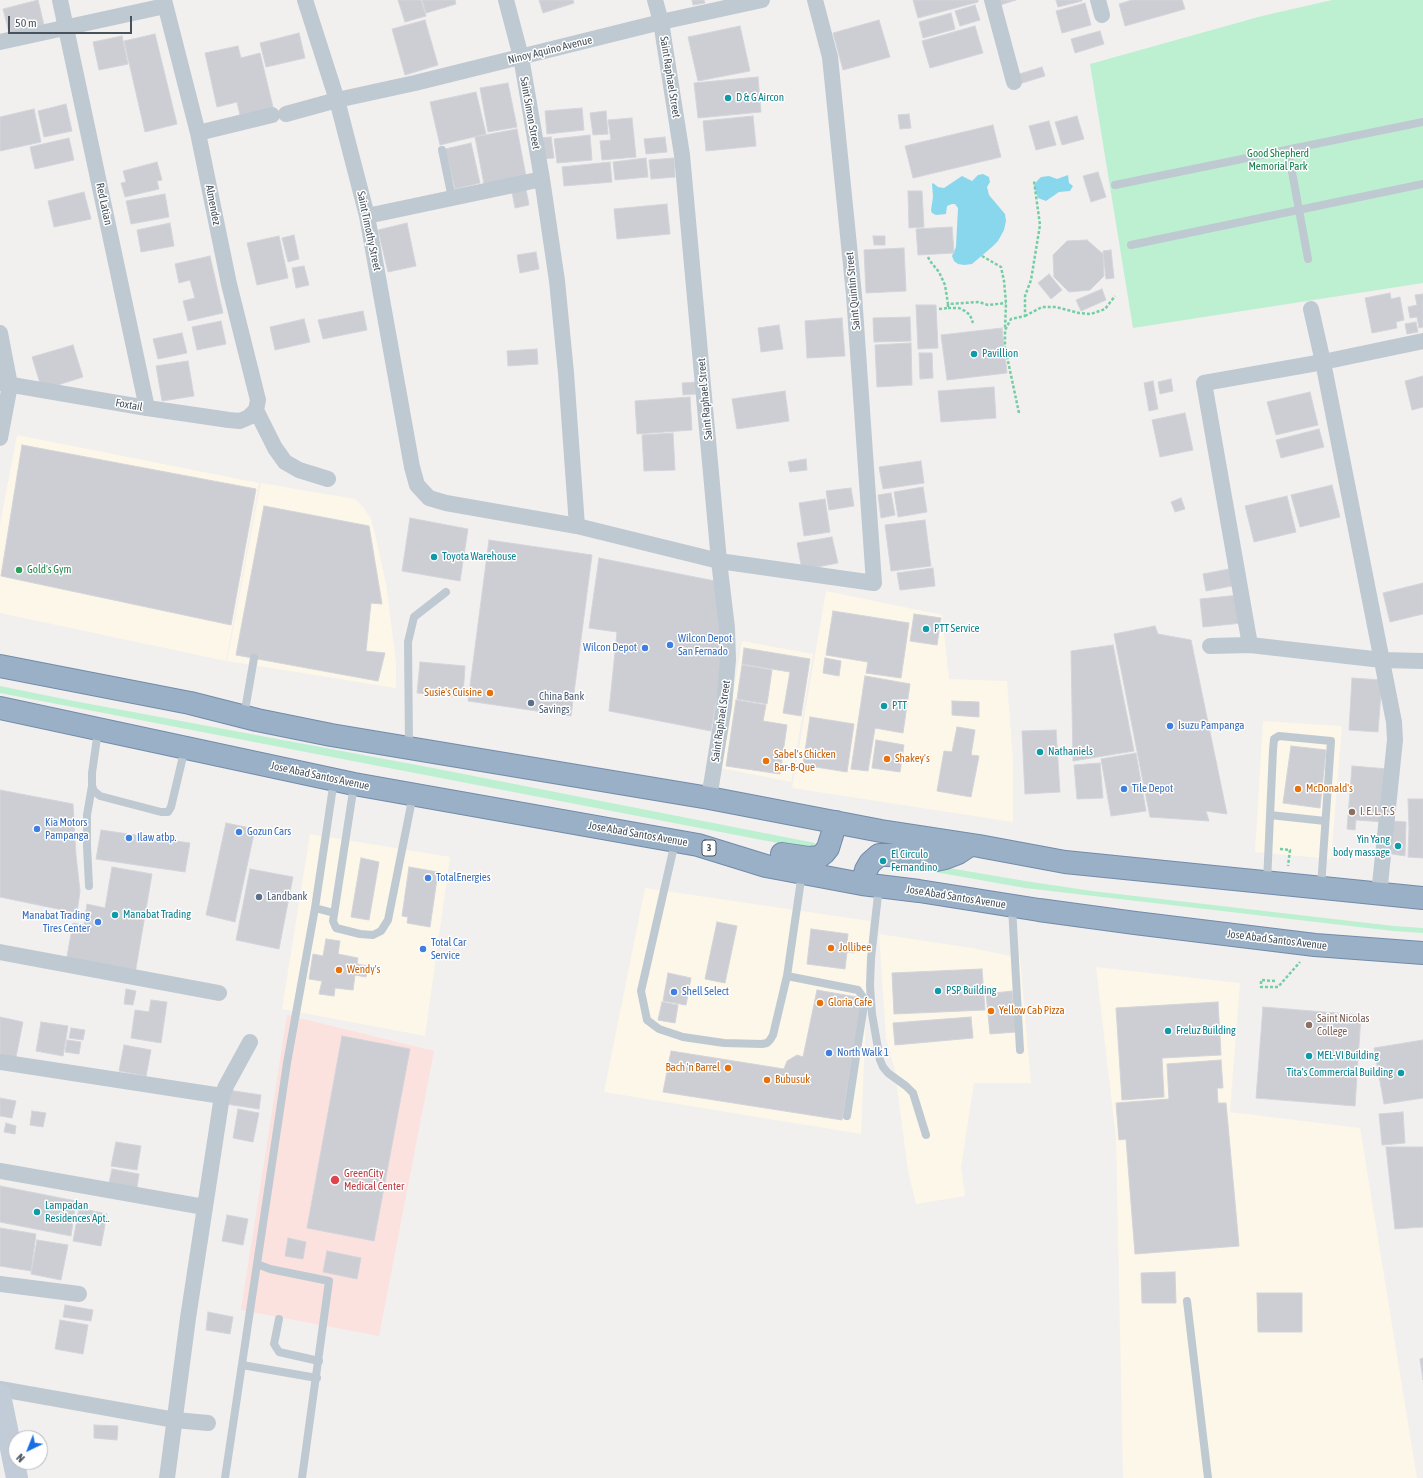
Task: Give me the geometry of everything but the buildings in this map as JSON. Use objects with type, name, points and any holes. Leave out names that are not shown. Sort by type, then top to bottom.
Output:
[{"type":"highway","points":[[0,666],[190,703],[331,735],[709,798],[881,831],[1065,862],[1423,898]]},
{"type":"highway","name":"Jose Abad Santos Avenue","points":[[0,708],[344,782],[698,845],[766,866],[870,885],[1039,910],[1315,945],[1423,953]]},
{"type":"highway","points":[[766,866],[769,857],[774,853],[809,858],[819,857],[828,848],[836,822]]},
{"type":"highway","points":[[870,885],[870,863],[879,855],[896,855],[936,860],[958,853],[970,845]]},
{"type":"main road","points":[[0,1395],[17,1478]]},
{"type":"street","name":"Red Latian","points":[[60,0],[147,408]]},
{"type":"street","name":"Saint Timothy Street","points":[[305,0],[338,100],[367,216],[412,467],[417,486],[429,498],[446,503],[578,526],[719,561],[874,584]]},
{"type":"street","name":"Saint Simon Street","points":[[506,0],[521,57],[542,179],[557,281],[578,526]]},
{"type":"street","name":"Saint Raphael Street","points":[[655,0],[661,22],[682,155],[719,561],[727,628],[728,660],[724,706],[709,798]]},
{"type":"street","name":"Ninoy Aquino Avenue","points":[[198,133],[521,57],[661,22],[762,0]]},
{"type":"street","name":"Saint Quintin Street","points":[[815,0],[830,58],[854,287],[874,584]]},
{"type":"street","points":[[992,0],[1014,82]]},
{"type":"street","points":[[0,42],[165,3]]},
{"type":"street","name":"Almendez","points":[[165,3],[198,133],[229,284],[258,400],[256,410]]},
{"type":"street","points":[[367,216],[542,179]]},
{"type":"street","points":[[1311,309],[1323,362],[1394,722],[1395,740],[1379,894]]},
{"type":"street","points":[[0,333],[5,384],[0,438]]},
{"type":"street","points":[[1250,645],[1204,383],[1323,362],[1423,341]]},
{"type":"street","name":"Foxtail","points":[[5,384],[147,408],[240,421],[249,417],[256,410]]},
{"type":"street","points":[[256,410],[275,448],[285,462],[299,470],[328,480]]},
{"type":"street","points":[[1210,646],[1250,645],[1382,660],[1423,661]]},
{"type":"street","points":[[0,952],[219,993]]},
{"type":"street","points":[[167,1478],[204,1207],[222,1096],[250,1042]]},
{"type":"street","points":[[0,1062],[222,1096]]},
{"type":"street","points":[[0,1171],[204,1207]]},
{"type":"street","points":[[0,1284],[79,1294]]},
{"type":"street","points":[[0,1390],[175,1420],[208,1423]]},
{"type":"lane","points":[[1115,185],[1423,122]]},
{"type":"lane","points":[[442,150],[452,198]]},
{"type":"lane","points":[[1288,150],[1308,259]]},
{"type":"lane","points":[[1131,245],[1423,184]]},
{"type":"lane","points":[[409,748],[408,642],[414,617],[446,592]]},
{"type":"lane","points":[[243,716],[254,658]]},
{"type":"lane","points":[[89,886],[87,815],[92,786],[92,773],[98,729]]},
{"type":"lane","points":[[1276,884],[1270,815],[1274,739],[1279,736],[1331,742],[1321,888]]},
{"type":"lane","points":[[92,786],[94,791],[100,796],[161,812],[168,812],[171,807],[185,747]]},
{"type":"lane","points":[[225,1478],[287,1063],[315,908],[344,782]]},
{"type":"lane","points":[[344,782],[333,921],[336,928],[360,934],[373,935],[380,931],[388,920],[413,794]]},
{"type":"lane","points":[[1270,815],[1325,821]]},
{"type":"lane","points":[[676,841],[641,991],[647,1020],[659,1029],[683,1037],[724,1043],[767,1043],[773,1035],[787,976],[802,872]]},
{"type":"lane","points":[[870,885],[870,986],[872,1014],[880,1060],[888,1073],[913,1093],[926,1135]]},
{"type":"lane","points":[[1012,906],[1020,1050]]},
{"type":"lane","points":[[315,908],[334,913]]},
{"type":"lane","points":[[787,976],[858,990],[862,997],[864,1005],[846,1116]]},
{"type":"lane","points":[[257,1264],[278,1271],[329,1281],[317,1378],[302,1478]]},
{"type":"lane","points":[[1187,1301],[1208,1478]]},
{"type":"lane","points":[[278,1319],[274,1344],[279,1352],[319,1361]]},
{"type":"lane","points":[[242,1365],[317,1378]]},
{"type":"path","points":[[1025,316],[1025,296],[1031,280],[1040,226],[1034,181]]},
{"type":"path","points":[[982,256],[1001,267],[1006,303],[1005,347],[1019,413]]},
{"type":"path","points":[[928,257],[930,262],[939,272],[945,285],[948,308]]},
{"type":"path","points":[[1005,330],[1011,319],[1025,316],[1042,307],[1056,307],[1079,313],[1091,314],[1105,309],[1115,296]]},
{"type":"path","points":[[948,304],[979,302],[988,305],[1006,303]]},
{"type":"path","points":[[939,308],[959,308],[970,316],[973,323]]},
{"type":"path","points":[[1276,884],[1290,850],[1277,849]]},
{"type":"path","points":[[1275,981],[1261,980],[1261,988],[1278,987],[1315,945]]},
{"type":"shaded area","points":[[17,435],[259,483],[226,661],[0,613],[0,524]]},
{"type":"shaded area","points":[[261,483],[355,499],[364,508],[371,519],[386,584],[396,662],[396,688],[227,661]]},
{"type":"shaded area","name":"PTT","points":[[826,591],[942,615],[949,679],[1007,681],[1013,759],[1013,822],[792,788]]},
{"type":"shaded area","points":[[742,641],[813,654],[791,782],[721,768]]},
{"type":"shaded area","name":"McDonald's","points":[[1263,721],[1342,726],[1331,859],[1255,852]]},
{"type":"shaded area","points":[[310,834],[450,857],[425,1036],[282,1009]]},
{"type":"shaded area","name":"North Walk 1","points":[[645,888],[870,921],[861,1134],[604,1092]]},
{"type":"shaded area","points":[[879,934],[972,948],[1020,958],[1031,1083],[974,1083],[961,1167],[965,1196],[916,1204],[908,1171],[895,1071],[886,1038]]},
{"type":"shaded area","points":[[1096,967],[1240,983],[1230,1112],[1360,1128],[1417,1478],[1123,1478],[1116,1138]]},
{"type":"shaded area","name":"GreenCity Medical Center","points":[[287,1015],[434,1051],[379,1336],[241,1310]]},
{"type":"green space","name":"Good Shepherd Memorial Park","points":[[1332,0],[1423,0],[1423,283],[1133,328],[1090,64],[1262,16]]},
{"type":"green space","points":[[0,686],[438,769],[815,843],[814,850],[0,693]]},
{"type":"green space","points":[[890,864],[943,867],[1092,891],[1394,926],[1423,928],[1423,933],[1393,931],[1025,888]]},
{"type":"water","points":[[983,174],[989,177],[990,182],[987,187],[989,195],[1005,214],[1006,221],[1004,230],[998,241],[972,264],[958,264],[954,261],[952,256],[956,247],[958,208],[955,204],[952,204],[947,206],[946,214],[936,215],[932,213],[932,184],[933,183],[938,187],[944,188],[962,176],[972,181],[978,175]]},
{"type":"water","points":[[1068,175],[1069,183],[1073,186],[1070,191],[1059,192],[1046,201],[1038,198],[1034,186],[1041,177],[1049,176],[1057,179]]},
{"type":"place","name":"D & G Aircon","points":[[728,98]]},
{"type":"place","name":"Pavillion","points":[[974,354]]},
{"type":"place","name":"Toyota Warehouse","points":[[434,557]]},
{"type":"place","name":"Gold's Gym","points":[[19,570]]},
{"type":"place","name":"PTT Service","points":[[926,629]]},
{"type":"place","name":"Wilcon Depot San Fernado","points":[[670,645]]},
{"type":"place","name":"Wilcon Depot","points":[[645,648]]},
{"type":"place","name":"Susie's Cuisine","points":[[490,693]]},
{"type":"place","name":"China Bank Savings","points":[[531,703]]},
{"type":"place","name":"PTT","points":[[884,706]]},
{"type":"place","name":"Isuzu Pampanga","points":[[1170,726]]},
{"type":"place","name":"Nathaniels","points":[[1040,752]]},
{"type":"place","name":"Shakey's","points":[[887,759]]},
{"type":"place","name":"Sabel's Chicken Bar-B-Que","points":[[766,761]]},
{"type":"place","name":"Tile Depot","points":[[1124,789]]},
{"type":"place","name":"McDonald's","points":[[1298,789]]},
{"type":"place","name":"I. E. L. T. S","points":[[1352,812]]},
{"type":"place","name":"Kia Motors Pampanga","points":[[37,829]]},
{"type":"place","name":"Gozun Cars","points":[[239,832]]},
{"type":"place","name":"Ilaw atbp.","points":[[129,838]]},
{"type":"place","name":"Yin Yang body massage","points":[[1398,846]]},
{"type":"place","name":"El Circulo Fernandino","points":[[883,861]]},
{"type":"place","name":"TotalEnergies","points":[[428,878]]},
{"type":"place","name":"Landbank","points":[[259,897]]},
{"type":"place","name":"Manabat Trading","points":[[115,915]]},
{"type":"place","name":"Manabat Trading Tires Center","points":[[98,922]]},
{"type":"place","name":"Jollibee","points":[[831,948]]},
{"type":"place","name":"Total Car Service","points":[[423,949]]},
{"type":"place","name":"Wendy's","points":[[339,970]]},
{"type":"place","name":"PSP Building","points":[[938,991]]},
{"type":"place","name":"Shell Select","points":[[674,992]]},
{"type":"place","name":"Gloria Cafe","points":[[820,1003]]},
{"type":"place","name":"Yellow Cab Pizza","points":[[991,1011]]},
{"type":"place","name":"Saint Nicolas College","points":[[1309,1025]]},
{"type":"place","name":"Freluz Building","points":[[1168,1031]]},
{"type":"place","name":"North Walk 1","points":[[829,1053]]},
{"type":"place","name":"MEL-VI Building","points":[[1309,1056]]},
{"type":"place","name":"Bach 'n Barrel","points":[[728,1068]]},
{"type":"place","name":"Tita's Commercial Building","points":[[1401,1073]]},
{"type":"place","name":"Bubusuk","points":[[767,1080]]},
{"type":"place","name":"GreenCity Medical Center","points":[[335,1180]]},
{"type":"place","name":"Lampadan Residences Apt..","points":[[37,1212]]}]
